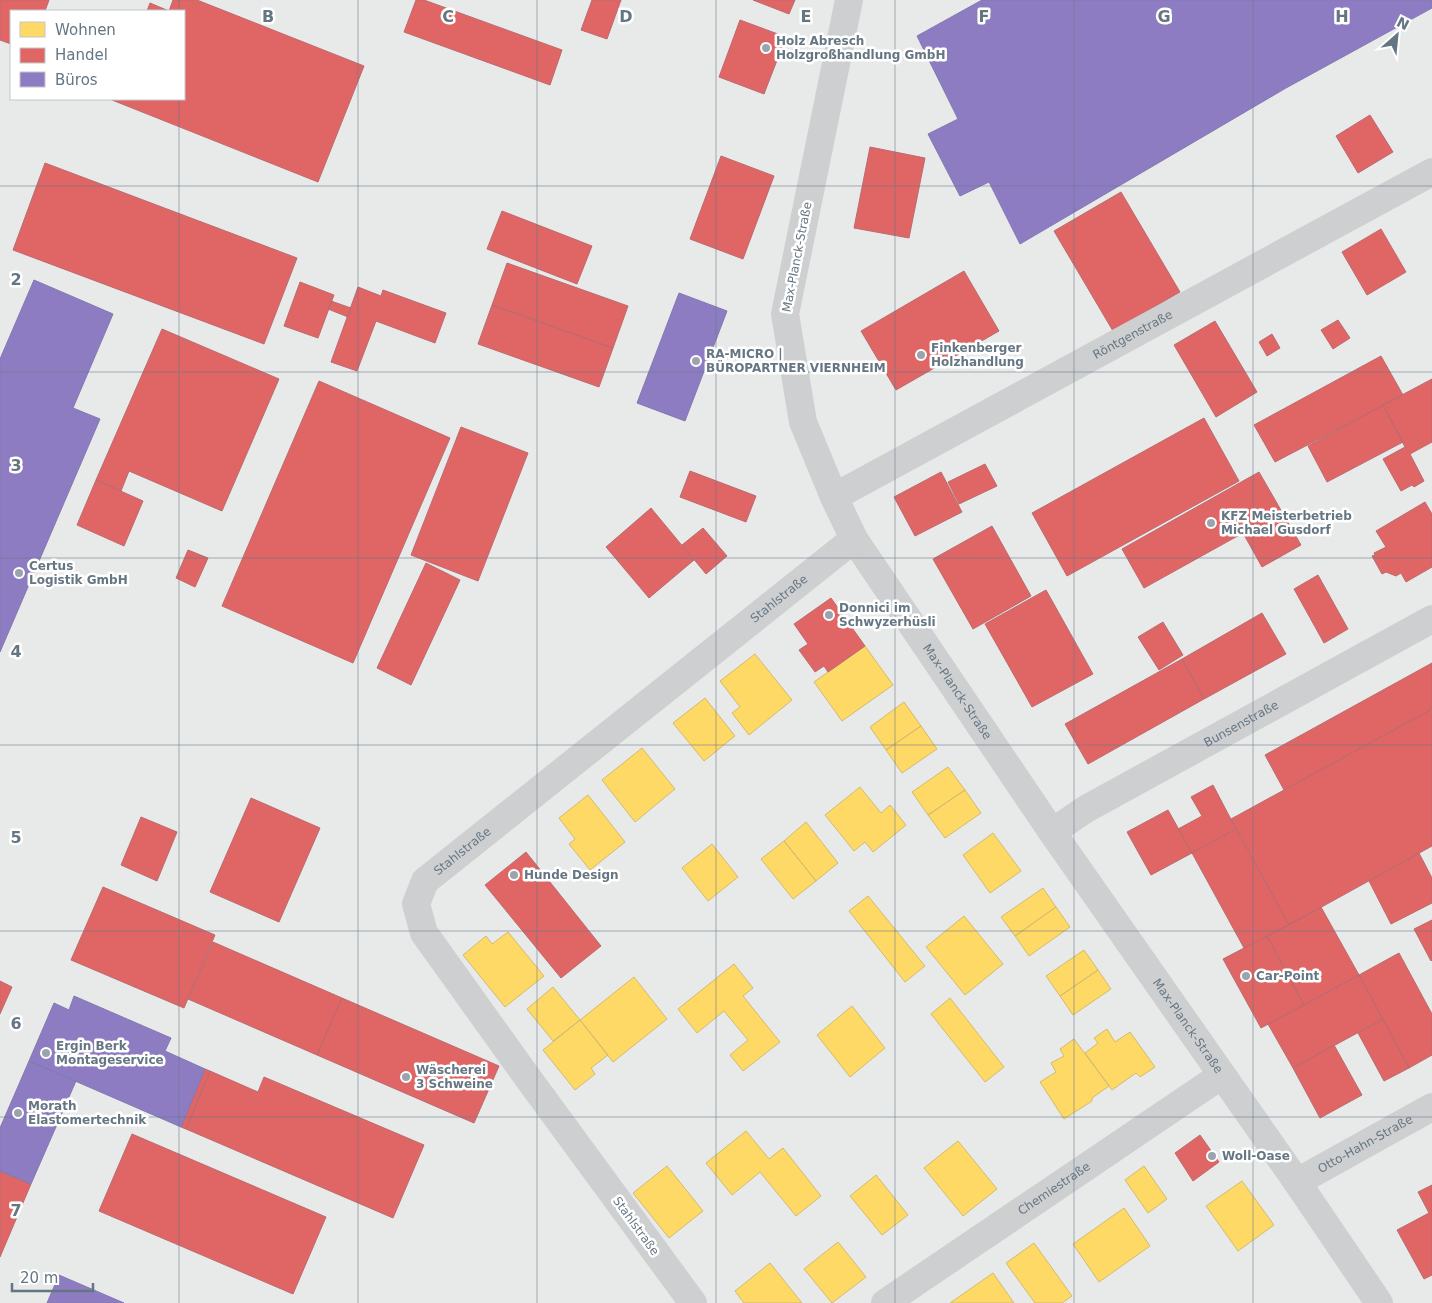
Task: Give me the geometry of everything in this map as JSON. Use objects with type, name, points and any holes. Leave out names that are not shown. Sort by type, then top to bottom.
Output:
[{"type":"street","name":"Max-Planck-Straße","points":[[849,0],[785,314],[803,422],[834,497],[854,539],[1052,832],[1297,1182],[1379,1303]]},
{"type":"street","name":"Röntgenstraße","points":[[834,497],[1432,172]]},
{"type":"street","name":"Stahlstraße","points":[[693,1303],[424,933],[416,904],[425,880],[854,539]]},
{"type":"street","name":"Bunsenstraße","points":[[1052,832],[1086,809],[1432,620]]},
{"type":"street","name":"Chemiestraße","points":[[885,1303],[1222,1074]]},
{"type":"street","name":"Otto-Hahn-Straße","points":[[1297,1182],[1432,1107]]},
{"type":"shaded area","points":[[0,0],[1432,0],[1432,1303],[0,1303]]},
{"type":"building: Wohnen","points":[[865,646],[893,685],[842,721],[814,682]]},
{"type":"building: Wohnen","points":[[755,654],[792,700],[749,735],[732,713],[740,707],[720,681]]},
{"type":"building: Wohnen","points":[[705,698],[735,736],[704,761],[673,723]]},
{"type":"building: Wohnen","points":[[904,702],[921,726],[886,750],[870,727]]},
{"type":"building: Wohnen","points":[[921,726],[937,749],[902,773],[886,750]]},
{"type":"building: Wohnen","points":[[642,748],[675,789],[635,822],[602,780]]},
{"type":"building: Wohnen","points":[[948,767],[965,790],[928,815],[912,792]]},
{"type":"building: Wohnen","points":[[860,787],[881,813],[890,805],[906,825],[873,852],[865,842],[854,851],[825,815]]},
{"type":"building: Wohnen","points":[[965,790],[981,813],[945,838],[928,815]]},
{"type":"building: Wohnen","points":[[588,795],[625,842],[590,870],[569,844],[575,839],[559,818]]},
{"type":"building: Wohnen","points":[[806,822],[838,863],[816,881],[784,841]]},
{"type":"building: Wohnen","points":[[993,833],[1021,871],[990,893],[963,855]]},
{"type":"building: Wohnen","points":[[784,841],[816,881],[793,899],[761,859]]},
{"type":"building: Wohnen","points":[[712,844],[738,877],[708,901],[682,868]]},
{"type":"building: Wohnen","points":[[1043,888],[1056,907],[1015,936],[1001,917]]},
{"type":"building: Wohnen","points":[[868,896],[925,966],[905,982],[849,911]]},
{"type":"building: Wohnen","points":[[1056,907],[1070,927],[1029,956],[1015,936]]},
{"type":"building: Wohnen","points":[[964,916],[1003,964],[965,995],[926,947]]},
{"type":"building: Wohnen","points":[[508,932],[544,976],[505,1007],[463,955],[486,936],[492,944]]},
{"type":"building: Wohnen","points":[[1084,950],[1098,970],[1060,996],[1046,976]]},
{"type":"building: Wohnen","points":[[734,964],[753,988],[743,996],[780,1042],[743,1071],[730,1055],[748,1040],[724,1011],[697,1033],[678,1009]]},
{"type":"building: Wohnen","points":[[1098,970],[1111,989],[1073,1015],[1060,996]]},
{"type":"building: Wohnen","points":[[634,977],[667,1019],[613,1062],[580,1020]]},
{"type":"building: Wohnen","points":[[553,987],[580,1020],[553,1041],[527,1009]]},
{"type":"building: Wohnen","points":[[950,998],[1004,1067],[985,1082],[931,1014]]},
{"type":"building: Wohnen","points":[[852,1006],[885,1048],[850,1077],[817,1035]]},
{"type":"building: Wohnen","points":[[580,1020],[608,1055],[591,1068],[595,1074],[575,1090],[543,1050]]},
{"type":"building: Wohnen","points":[[1107,1029],[1115,1042],[1130,1032],[1155,1067],[1140,1077],[1136,1073],[1112,1090],[1085,1053],[1098,1043],[1094,1038]]},
{"type":"building: Wohnen","points":[[1074,1039],[1109,1086],[1092,1098],[1092,1101],[1064,1119],[1040,1082],[1056,1072],[1051,1063],[1064,1056],[1060,1049]]},
{"type":"building: Wohnen","points":[[746,1131],[769,1159],[783,1148],[821,1196],[796,1216],[760,1172],[732,1195],[706,1163]]},
{"type":"building: Wohnen","points":[[958,1141],[997,1189],[963,1216],[924,1168]]},
{"type":"building: Wohnen","points":[[667,1166],[703,1211],[669,1238],[633,1193]]},
{"type":"building: Wohnen","points":[[1144,1166],[1167,1199],[1148,1213],[1125,1180]]},
{"type":"building: Wohnen","points":[[876,1175],[908,1215],[882,1235],[850,1196]]},
{"type":"building: Wohnen","points":[[1242,1181],[1274,1225],[1238,1251],[1206,1206]]},
{"type":"building: Wohnen","points":[[1124,1208],[1150,1246],[1099,1282],[1073,1244]]},
{"type":"building: Wohnen","points":[[838,1242],[866,1277],[832,1303],[804,1269]]},
{"type":"building: Wohnen","points":[[1034,1243],[1072,1296],[1062,1303],[1035,1303],[1006,1263]]},
{"type":"building: Wohnen","points":[[770,1263],[802,1303],[744,1303],[735,1291]]},
{"type":"building: Wohnen","points":[[993,1273],[1014,1303],[950,1303]]},
{"type":"building: Handel","points":[[0,0],[49,0],[45,10],[10,10],[10,44],[0,40]]},
{"type":"building: Handel","points":[[173,0],[197,0],[364,66],[318,182],[112,100],[185,100],[185,10],[169,10]]},
{"type":"building: Handel","points":[[416,0],[424,0],[562,50],[550,85],[404,32]]},
{"type":"building: Handel","points":[[592,0],[621,0],[607,39],[581,30]]},
{"type":"building: Handel","points":[[753,0],[795,0],[789,14]]},
{"type":"building: Handel","points":[[150,3],[167,10],[147,10]]},
{"type":"building: Handel","points":[[740,20],[786,37],[764,94],[719,77]]},
{"type":"building: Handel","points":[[1370,115],[1393,152],[1358,173],[1336,136]]},
{"type":"building: Handel","points":[[870,147],[925,158],[909,238],[854,228]]},
{"type":"building: Handel","points":[[721,156],[774,176],[743,259],[690,239]]},
{"type":"building: Handel","points":[[45,163],[297,258],[264,344],[13,250]]},
{"type":"building: Handel","points":[[1121,192],[1180,292],[1113,331],[1054,231]]},
{"type":"building: Handel","points":[[502,211],[592,246],[577,284],[487,249]]},
{"type":"building: Handel","points":[[1381,229],[1406,272],[1367,295],[1342,252]]},
{"type":"building: Handel","points":[[507,263],[628,306],[613,348],[492,305]]},
{"type":"building: Handel","points":[[964,271],[999,331],[896,390],[861,331]]},
{"type":"building: Handel","points":[[300,282],[334,295],[318,338],[284,326]]},
{"type":"building: Handel","points":[[358,287],[381,296],[383,290],[446,313],[435,343],[376,321],[357,371],[331,362]]},
{"type":"building: Handel","points":[[331,301],[351,308],[348,317],[328,309]]},
{"type":"building: Handel","points":[[492,305],[613,348],[599,387],[478,344]]},
{"type":"building: Handel","points":[[1338,320],[1350,338],[1333,349],[1321,330]]},
{"type":"building: Handel","points":[[1215,321],[1257,392],[1216,417],[1174,345]]},
{"type":"building: Handel","points":[[162,329],[279,379],[222,511],[129,471],[121,491],[96,480]]},
{"type":"building: Handel","points":[[1272,334],[1280,348],[1267,356],[1259,342]]},
{"type":"building: Handel","points":[[1381,356],[1403,395],[1275,462],[1254,425]]},
{"type":"building: Handel","points":[[1432,379],[1432,442],[1410,454],[1424,481],[1414,487],[1412,485],[1401,491],[1383,459],[1405,447],[1383,405]]},
{"type":"building: Handel","points":[[319,381],[450,438],[353,663],[222,606]]},
{"type":"building: Handel","points":[[1383,405],[1403,442],[1327,482],[1308,446]]},
{"type":"building: Handel","points":[[1204,418],[1239,481],[1067,576],[1032,513]]},
{"type":"building: Handel","points":[[461,427],[528,453],[478,581],[411,555]]},
{"type":"building: Handel","points":[[985,464],[997,486],[959,504],[948,482]]},
{"type":"building: Handel","points":[[690,471],[756,496],[746,522],[680,497]]},
{"type":"building: Handel","points":[[941,472],[962,512],[915,536],[894,497]]},
{"type":"building: Handel","points":[[1259,472],[1301,545],[1262,567],[1243,533],[1144,588],[1122,549]]},
{"type":"building: Handel","points":[[96,480],[143,501],[124,546],[77,525]]},
{"type":"building: Handel","points":[[1425,502],[1432,514],[1432,567],[1406,582],[1401,573],[1396,576],[1386,572],[1382,574],[1372,556],[1386,547],[1376,531]]},
{"type":"building: Handel","points":[[651,508],[694,560],[649,598],[606,547]]},
{"type":"building: Handel","points":[[992,526],[1031,596],[973,629],[933,559]]},
{"type":"building: Handel","points":[[703,528],[727,556],[706,574],[682,545]]},
{"type":"building: Handel","points":[[188,550],[208,558],[195,587],[176,578]]},
{"type":"building: Handel","points":[[426,563],[460,580],[411,685],[377,668]]},
{"type":"building: Handel","points":[[1318,575],[1348,629],[1324,643],[1294,589]]},
{"type":"building: Handel","points":[[1046,590],[1093,674],[1032,707],[985,624]]},
{"type":"building: Handel","points":[[831,598],[865,646],[828,672],[824,666],[815,672],[799,650],[808,644],[794,624]]},
{"type":"building: Handel","points":[[1262,613],[1286,654],[1204,699],[1182,659]]},
{"type":"building: Handel","points":[[1163,622],[1183,655],[1159,670],[1138,637]]},
{"type":"building: Handel","points":[[1182,659],[1204,699],[1088,764],[1065,724]]},
{"type":"building: Handel","points":[[1432,663],[1432,709],[1284,790],[1265,755]]},
{"type":"building: Handel","points":[[1432,709],[1432,846],[1289,925],[1231,819]]},
{"type":"building: Handel","points":[[1213,785],[1236,829],[1192,853],[1178,829],[1202,816],[1191,797]]},
{"type":"building: Handel","points":[[251,798],[320,828],[279,922],[210,892]]},
{"type":"building: Handel","points":[[1168,810],[1192,853],[1151,875],[1127,832]]},
{"type":"building: Handel","points":[[141,817],[177,832],[157,881],[121,865]]},
{"type":"building: Handel","points":[[1236,829],[1289,925],[1244,948],[1192,853]]},
{"type":"building: Handel","points":[[526,852],[601,946],[561,978],[485,885]]},
{"type":"building: Handel","points":[[1419,853],[1432,878],[1432,903],[1391,924],[1369,881]]},
{"type":"building: Handel","points":[[103,887],[215,935],[184,1008],[71,960]]},
{"type":"building: Handel","points":[[1321,907],[1359,975],[1304,1005],[1267,936]]},
{"type":"building: Handel","points":[[1432,920],[1432,960],[1431,961],[1414,929]]},
{"type":"building: Handel","points":[[1267,936],[1304,1005],[1261,1028],[1223,959]]},
{"type":"building: Handel","points":[[213,942],[342,998],[317,1055],[188,999]]},
{"type":"building: Handel","points":[[1399,953],[1432,1014],[1432,1055],[1409,1068],[1359,975]]},
{"type":"building: Handel","points":[[1359,975],[1383,1019],[1293,1068],[1268,1024]]},
{"type":"building: Handel","points":[[0,981],[12,987],[0,1014]]},
{"type":"building: Handel","points":[[342,998],[499,1066],[474,1123],[317,1055]]},
{"type":"building: Handel","points":[[1383,1019],[1409,1068],[1384,1081],[1358,1033]]},
{"type":"building: Handel","points":[[1334,1045],[1362,1095],[1320,1118],[1293,1068]]},
{"type":"building: Handel","points":[[205,1069],[210,1071],[186,1129],[181,1127]]},
{"type":"building: Handel","points":[[210,1071],[258,1092],[264,1077],[424,1145],[393,1218],[186,1129]]},
{"type":"building: Handel","points":[[132,1134],[326,1217],[293,1294],[99,1211]]},
{"type":"building: Handel","points":[[1200,1135],[1219,1162],[1193,1181],[1175,1153]]},
{"type":"building: Handel","points":[[0,1171],[31,1184],[0,1257]]},
{"type":"building: Handel","points":[[1432,1185],[1432,1275],[1424,1279],[1397,1230],[1429,1213],[1418,1192]]},
{"type":"building: Büros","points":[[982,0],[1432,0],[1432,8],[1286,88],[1020,244],[989,182],[960,196],[928,134],[958,119],[917,36]]},
{"type":"building: Büros","points":[[34,280],[113,314],[73,408],[100,419],[0,652],[0,359]]},
{"type":"building: Büros","points":[[679,293],[727,311],[685,421],[637,403]]},
{"type":"building: Büros","points":[[74,996],[171,1038],[165,1051],[205,1069],[181,1127],[29,1061],[54,1003],[69,1010]]},
{"type":"building: Büros","points":[[29,1061],[76,1081],[31,1184],[0,1171],[0,1128]]},
{"type":"building: Büros","points":[[59,1275],[124,1303],[47,1303]]},
{"type":"place","name":"Holz Abresch Holzgroßhandlung GmbH","points":[[766,48]]},
{"type":"place","name":"Finkenberger Holzhandlung","points":[[921,355]]},
{"type":"place","name":"RA-MICRO | BÜROPARTNER VIERNHEIM","points":[[696,361]]},
{"type":"place","name":"KFZ Meisterbetrieb Michael Gusdorf","points":[[1211,523]]},
{"type":"place","name":"Certus Logistik GmbH","points":[[19,573]]},
{"type":"place","name":"Donnici im Schwyzerhüsli","points":[[829,615]]},
{"type":"place","name":"Hunde Design","points":[[514,875]]},
{"type":"place","name":"Car-Point","points":[[1246,976]]},
{"type":"place","name":"Ergin Berk Montageservice","points":[[46,1053]]},
{"type":"place","name":"Wäscherei 3 Schweine","points":[[406,1077]]},
{"type":"place","name":"Morath Elastomertechnik","points":[[18,1113]]},
{"type":"place","name":"Woll-Oase","points":[[1212,1156]]}]
